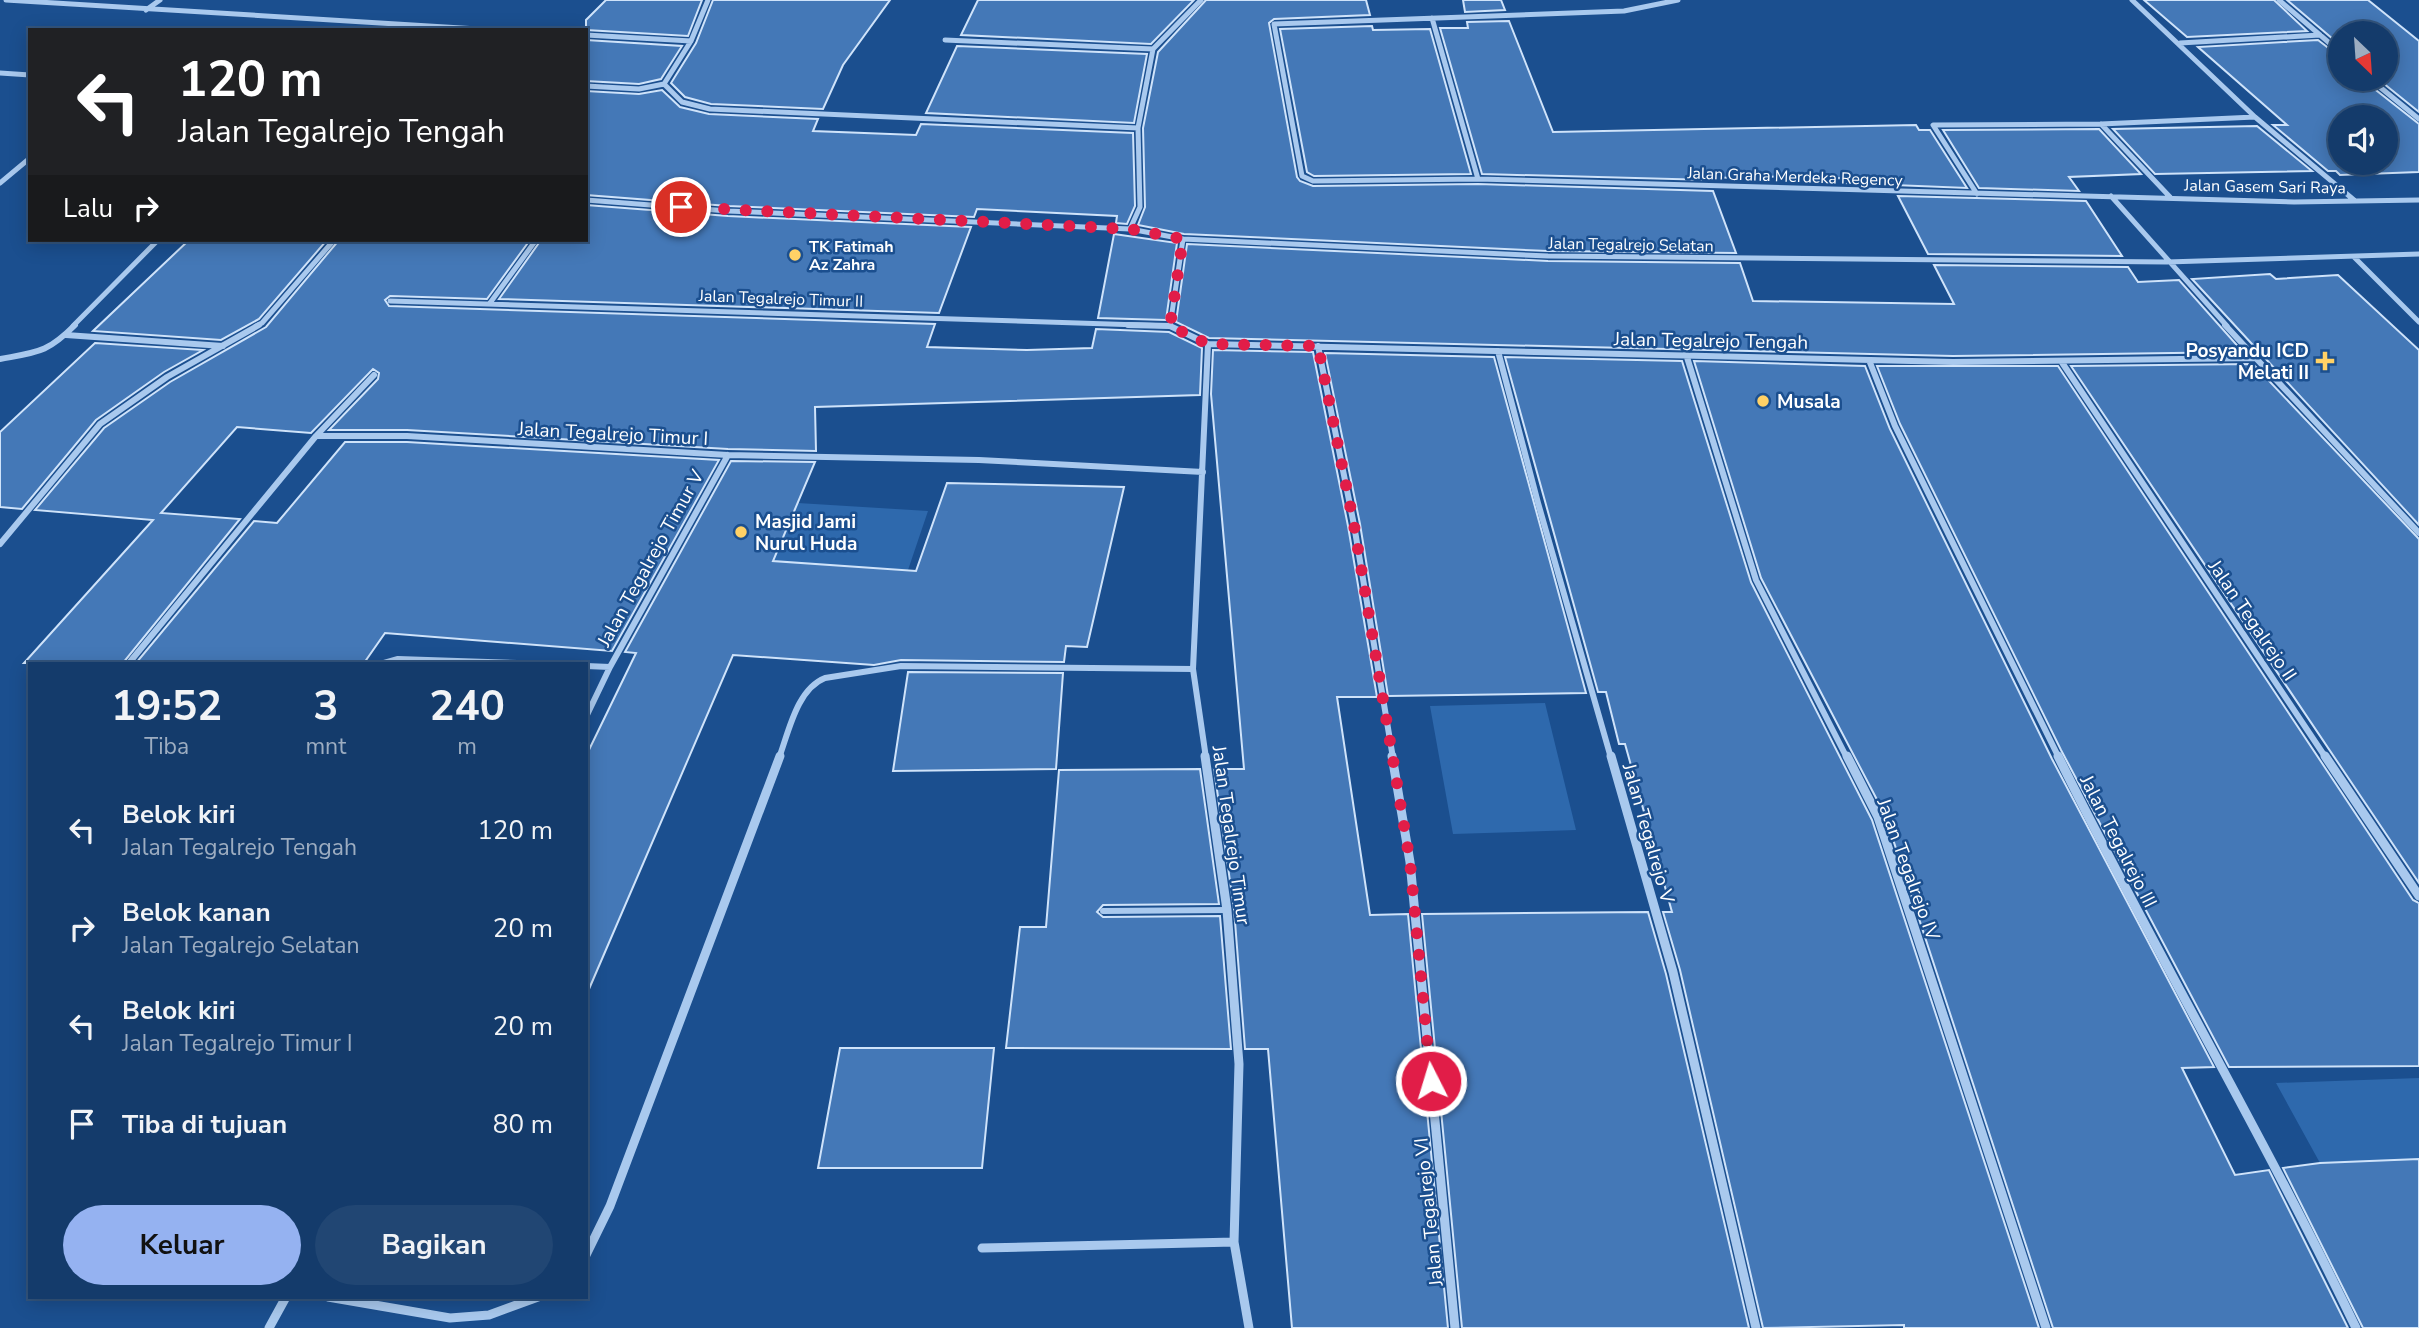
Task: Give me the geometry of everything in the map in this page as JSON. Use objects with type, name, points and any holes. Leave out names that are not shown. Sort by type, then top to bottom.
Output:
[{"type":"street","points":[[6,0],[459,28]]},
{"type":"street","points":[[145,10],[160,0]]},
{"type":"street","points":[[588,86],[639,89],[664,84],[691,41],[708,0]]},
{"type":"street","points":[[1130,229],[1140,207],[1138,128],[1153,49],[1200,0]]},
{"type":"street","name":"Jalan Graha Merdeka Regency","points":[[1678,0],[1624,11],[1274,24],[1272,27],[1302,176],[1313,181],[1478,179],[2111,196]]},
{"type":"street","points":[[2132,0],[2256,117],[2355,200]]},
{"type":"street","points":[[2278,0],[2328,42]]},
{"type":"street","points":[[1432,18],[1478,179]]},
{"type":"street","points":[[588,35],[691,41]]},
{"type":"street","points":[[2179,43],[2320,35]]},
{"type":"street","points":[[945,40],[1153,49]]},
{"type":"street","points":[[0,73],[28,75]]},
{"type":"street","points":[[664,84],[675,99],[690,107],[710,109],[1138,128]]},
{"type":"street","points":[[2385,91],[2419,119]]},
{"type":"street","points":[[1977,194],[1932,127],[1934,125],[2101,124],[2256,117]]},
{"type":"street","points":[[2101,124],[2170,197]]},
{"type":"street","points":[[0,183],[28,160]]},
{"type":"street","points":[[2111,196],[2167,262],[2419,533]]},
{"type":"street","name":"Jalan Gasem Sari Raya","points":[[2111,196],[2294,202],[2419,200]]},
{"type":"street","points":[[588,200],[728,211],[1130,229],[1183,239],[1170,326]]},
{"type":"street","name":"Jalan Tegalrejo Selatan","points":[[1183,239],[1548,256],[2167,262],[2419,254]]},
{"type":"street","points":[[0,359],[47,349],[66,335],[156,242]]},
{"type":"street","points":[[0,544],[100,424],[167,377],[250,331],[271,314],[332,242]]},
{"type":"street","points":[[490,303],[535,242]]},
{"type":"street","points":[[2354,257],[2419,322]]},
{"type":"street","name":"Jalan Tegalrejo Timur II","points":[[390,301],[1170,326]]},
{"type":"street","name":"Jalan Tegalrejo Tengah","points":[[1170,326],[1208,344],[1869,360],[2256,358]]},
{"type":"street","points":[[66,335],[224,346]]},
{"type":"street","name":"Jalan Tegalrejo Timur","points":[[1208,344],[1193,669],[1227,910],[1239,1064],[1234,1242],[1250,1328]]},
{"type":"street","name":"Jalan Tegalrejo VI","points":[[1318,346],[1354,525],[1410,862],[1455,1328]]},
{"type":"street","name":"Jalan Tegalrejo V","points":[[1498,351],[1538,503],[1673,972],[1756,1328]]},
{"type":"street","name":"Jalan Tegalrejo IV","points":[[1686,354],[1756,580],[1878,817],[2046,1328]]},
{"type":"street","name":"Jalan Tegalrejo III","points":[[1869,360],[1895,426],[2105,850],[2320,1253],[2356,1328]]},
{"type":"street","name":"Jalan Tegalrejo II","points":[[2061,361],[2419,896]]},
{"type":"street","points":[[130,662],[316,436],[374,374]]},
{"type":"street","name":"Jalan Tegalrejo Timur I","points":[[316,436],[407,436],[728,455],[979,460],[1203,472]]},
{"type":"street","name":"Jalan Tegalrejo Timur V","points":[[588,713],[610,667],[728,455]]},
{"type":"street","points":[[388,662],[398,659],[487,662]]},
{"type":"street","points":[[588,666],[610,667]]},
{"type":"street","points":[[588,1251],[610,1206],[800,702],[815,682],[825,678],[901,666],[1193,669]]},
{"type":"street","points":[[982,1248],[1234,1242]]},
{"type":"street","points":[[269,1328],[285,1299]]},
{"type":"street","points":[[340,1299],[450,1318],[489,1315],[512,1309],[534,1299]]},
{"type":"lane","points":[[1103,911],[1227,910]]},
{"type":"shaded area","points":[[798,503],[928,511],[908,570],[773,561]]},
{"type":"shaded area","points":[[1545,703],[1576,830],[1453,834],[1430,706]]},
{"type":"shaded area","points":[[2419,1078],[2419,1159],[2320,1163],[2276,1083]]},
{"type":"building","points":[[606,0],[702,0],[688,36],[588,30],[586,20]]},
{"type":"building","points":[[713,0],[890,0],[843,65],[823,109],[711,104],[685,97],[671,83],[696,43]]},
{"type":"building","points":[[978,0],[1194,0],[1151,44],[961,35]]},
{"type":"building","points":[[1206,0],[1366,0],[1370,15],[1274,19],[1269,23],[1297,177],[1300,181],[1313,186],[1478,184],[1713,191],[1736,253],[1548,251],[1184,234],[1138,225],[1145,207],[1143,128],[1158,52]]},
{"type":"building","points":[[1463,0],[1501,0],[1505,10],[1465,12]]},
{"type":"building","points":[[2144,0],[2274,0],[2307,31],[2187,37]]},
{"type":"building","points":[[2287,0],[2368,0],[2394,21],[2328,21],[2328,35]]},
{"type":"building","points":[[1509,21],[1553,132],[1916,125],[1919,130],[1930,130],[1967,188],[1844,183],[1841,178],[1804,179],[1802,176],[1708,178],[1709,180],[1482,174],[1440,28],[1468,28],[1467,22]]},
{"type":"building","points":[[2398,24],[2419,41],[2419,112],[2393,91],[2398,91]]},
{"type":"building","points":[[1372,26],[1373,30],[1430,29],[1471,174],[1314,176],[1307,172],[1280,29]]},
{"type":"building","points":[[588,40],[682,46],[661,79],[639,84],[588,81]]},
{"type":"building","points":[[2318,40],[2328,48],[2328,91],[2377,91],[2395,105],[2328,105],[2328,171],[2273,125],[2287,125],[2198,47]]},
{"type":"building","points":[[957,46],[1147,54],[1134,123],[926,113]]},
{"type":"building","points":[[662,90],[680,107],[709,114],[818,119],[813,131],[916,135],[921,124],[1133,133],[1135,206],[1127,224],[1116,223],[1117,216],[977,209],[974,217],[728,206],[588,195],[588,91],[639,94]]},
{"type":"building","points":[[2398,107],[2419,124],[2419,172],[2398,173]]},
{"type":"building","points":[[2257,126],[2312,171],[2155,174],[2113,129]]},
{"type":"building","points":[[2099,129],[2141,174],[2069,177],[2079,191],[1979,188],[1943,130]]},
{"type":"building","points":[[1898,196],[2086,201],[2122,256],[1928,254]]},
{"type":"building","points":[[588,205],[728,216],[971,227],[939,313],[499,299],[540,242],[588,242]]},
{"type":"building","points":[[1114,234],[1177,243],[1166,320],[1098,318]]},
{"type":"building","points":[[187,242],[325,242],[259,319],[221,340],[93,331]]},
{"type":"building","points":[[337,242],[529,242],[487,299],[390,296],[385,300],[389,306],[935,324],[927,347],[1027,350],[1092,348],[1096,329],[1169,332],[1202,348],[1200,395],[815,407],[816,451],[728,449],[407,430],[329,430],[378,379],[379,373],[373,369],[311,433],[237,427],[161,513],[240,519],[124,662],[24,663],[153,520],[35,510],[104,428],[170,382],[266,327]]},
{"type":"building","points":[[1187,244],[1548,261],[1740,263],[1753,301],[1954,304],[1934,265],[2128,267],[2138,282],[2179,280],[2243,352],[1953,356],[1209,338],[1176,322]]},
{"type":"building","points":[[2270,274],[2276,279],[2338,275],[2419,350],[2419,525],[2192,279]]},
{"type":"building","points":[[95,343],[203,350],[164,372],[96,420],[22,509],[0,507],[0,432]]},
{"type":"building","points":[[1213,350],[1313,352],[1348,526],[1377,697],[1337,697],[1370,915],[1408,914],[1448,1328],[1292,1328],[1268,1049],[1245,1049],[1234,909],[1214,769],[1244,769],[1211,394]]},
{"type":"building","points":[[1325,353],[1494,357],[1586,693],[1388,696],[1360,524]]},
{"type":"building","points":[[1505,357],[1682,361],[1751,582],[1872,820],[2039,1328],[1904,1328],[1904,1325],[1763,1328],[1680,970],[1663,912],[1672,912],[1625,744],[1619,744],[1606,692],[1598,692]]},
{"type":"building","points":[[1694,361],[1865,366],[1890,429],[2052,759],[2214,1067],[2182,1068],[2235,1175],[2269,1170],[2348,1328],[2053,1328],[1885,815],[1761,578]]},
{"type":"building","points":[[2253,364],[2419,539],[2419,883],[2071,366]]},
{"type":"building","points":[[1877,366],[2058,366],[2413,900],[2419,903],[2419,1066],[2229,1067],[2061,750],[1900,424]]},
{"type":"building","points":[[345,442],[407,442],[719,460],[612,651],[385,633],[365,662],[137,662],[254,521],[277,523]]},
{"type":"building","points":[[731,461],[815,462],[773,561],[916,571],[947,483],[1124,487],[1087,647],[1066,646],[1064,662],[901,660],[874,665],[733,655],[588,991],[588,752],[636,653],[625,652]]},
{"type":"building","points":[[908,672],[1063,673],[1056,769],[893,771]]},
{"type":"building","points":[[1200,769],[1219,904],[1103,905],[1097,912],[1103,917],[1220,916],[1231,1049],[1006,1048],[1020,927],[1046,927],[1059,770]]},
{"type":"building","points":[[1648,912],[1666,974],[1749,1328],[1462,1328],[1422,914]]},
{"type":"building","points":[[840,1048],[994,1048],[982,1168],[818,1168]]},
{"type":"building","points":[[2419,1159],[2419,1328],[2363,1328],[2283,1168],[2320,1163]]},
{"type":"place","name":"TK Fatimah Az Zahra","points":[[795,255]]},
{"type":"place","name":"Posyandu ICD Melati II","points":[[2325,361]]},
{"type":"place","name":"Musala","points":[[1763,401]]},
{"type":"place","name":"Masjid Jami Nurul Huda","points":[[741,532]]},
{"type":"route","points":[[681,207],[1130,229],[1183,239],[1170,326],[1208,344],[1318,346],[1354,525],[1410,862],[1431,1081]]}]
